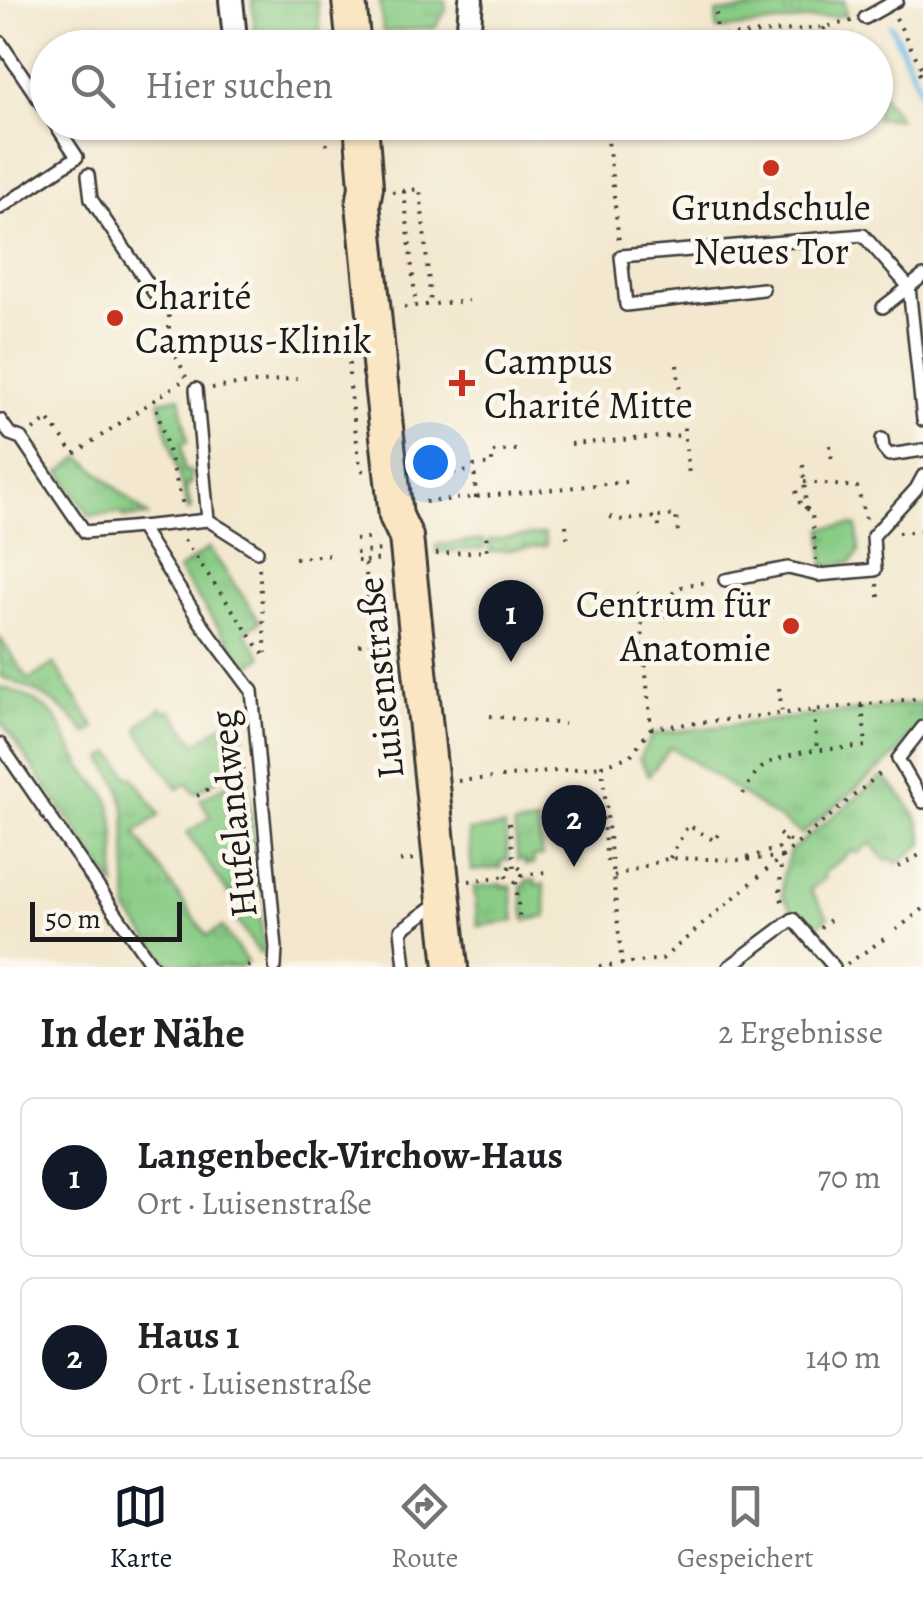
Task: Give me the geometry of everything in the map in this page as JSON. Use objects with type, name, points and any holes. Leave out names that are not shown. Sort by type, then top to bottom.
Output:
[{"type":"street","points":[[231,0],[234,30]]},
{"type":"street","points":[[349,0],[352,30]]},
{"type":"street","points":[[466,30],[471,0]]},
{"type":"street","name":"Luisenstraße","points":[[362,140],[366,187],[365,379],[396,516],[406,537],[454,890],[452,967]]},
{"type":"lane","points":[[865,18],[894,2]]},
{"type":"lane","points":[[0,42],[30,86]]},
{"type":"lane","points":[[0,208],[76,157],[65,140]]},
{"type":"lane","points":[[88,175],[91,200],[163,297]]},
{"type":"lane","points":[[763,289],[626,305],[621,256],[863,234],[909,287],[923,420]]},
{"type":"lane","points":[[882,307],[923,276]]},
{"type":"lane","points":[[196,389],[208,520]]},
{"type":"lane","points":[[0,420],[5,438],[20,438],[85,532],[208,520],[257,551]]},
{"type":"lane","points":[[882,439],[882,448],[889,454],[923,450]]},
{"type":"lane","points":[[725,580],[788,568],[818,575],[875,570],[872,536],[916,489],[923,476]]},
{"type":"lane","name":"Hufelandweg","points":[[140,527],[201,623],[252,691],[276,948],[274,967]]},
{"type":"lane","points":[[923,727],[898,758],[923,802]]},
{"type":"lane","points":[[0,744],[153,967]]},
{"type":"lane","points":[[406,967],[401,930],[454,890]]},
{"type":"lane","points":[[729,967],[792,920],[834,967]]},
{"type":"path","points":[[894,2],[921,66],[917,71],[923,78]]},
{"type":"path","points":[[716,12],[717,30]]},
{"type":"path","points":[[793,30],[865,18]]},
{"type":"path","points":[[327,140],[328,150]]},
{"type":"path","points":[[608,140],[620,243]]},
{"type":"path","points":[[392,192],[420,189],[431,304]]},
{"type":"path","points":[[404,190],[416,306]]},
{"type":"path","points":[[48,420],[74,454],[187,379],[169,340],[163,297]]},
{"type":"path","points":[[404,307],[468,301]]},
{"type":"path","points":[[349,352],[365,379],[356,435],[360,466]]},
{"type":"path","points":[[677,365],[690,475]]},
{"type":"path","points":[[196,389],[296,378]]},
{"type":"path","points":[[154,399],[188,522]]},
{"type":"path","points":[[348,436],[356,435]]},
{"type":"path","points":[[571,444],[684,435]]},
{"type":"path","points":[[830,445],[832,462]]},
{"type":"path","points":[[476,498],[474,466],[492,464],[492,452],[524,449]]},
{"type":"path","points":[[803,465],[806,508]]},
{"type":"path","points":[[422,475],[474,471]]},
{"type":"path","points":[[425,502],[626,482]]},
{"type":"path","points":[[804,482],[856,487],[861,512],[872,536]]},
{"type":"path","points":[[796,491],[800,503],[812,513],[818,575]]},
{"type":"path","points":[[610,518],[676,515],[678,534]]},
{"type":"path","points":[[658,517],[659,527]]},
{"type":"path","points":[[172,524],[266,658],[257,551]]},
{"type":"path","points":[[566,525],[568,544]]},
{"type":"path","points":[[431,554],[486,550],[486,530]]},
{"type":"path","points":[[355,540],[382,538]]},
{"type":"path","points":[[356,553],[383,550]]},
{"type":"path","points":[[295,558],[332,555]]},
{"type":"path","points":[[357,562],[384,560]]},
{"type":"path","points":[[364,561],[372,643]]},
{"type":"path","points":[[666,625],[663,615],[670,593],[681,586],[725,580]]},
{"type":"path","points":[[666,586],[670,593]]},
{"type":"path","points":[[501,777],[602,766],[630,756],[650,728],[638,592]]},
{"type":"path","points":[[641,619],[663,615]]},
{"type":"path","points":[[359,645],[392,642]]},
{"type":"path","points":[[779,688],[782,713]]},
{"type":"path","points":[[650,728],[923,698]]},
{"type":"path","points":[[742,794],[768,764],[866,746],[862,704]]},
{"type":"path","points":[[814,710],[818,752]]},
{"type":"path","points":[[490,716],[564,724]]},
{"type":"path","points":[[599,967],[662,959],[898,758]]},
{"type":"path","points":[[197,796],[258,759]]},
{"type":"path","points":[[602,766],[608,814],[602,815],[607,862],[614,876],[622,964]]},
{"type":"path","points":[[458,782],[491,778]]},
{"type":"path","points":[[509,823],[514,867]]},
{"type":"path","points":[[670,858],[688,825],[715,841],[718,834]]},
{"type":"path","points":[[779,834],[795,844]]},
{"type":"path","points":[[739,860],[779,848],[786,839]]},
{"type":"path","points":[[898,867],[923,853]]},
{"type":"path","points":[[614,876],[670,858],[739,860],[781,856]]},
{"type":"path","points":[[781,856],[780,897],[792,920]]},
{"type":"path","points":[[400,861],[415,859]]},
{"type":"path","points":[[520,866],[521,881],[508,882],[506,868],[514,867],[520,866]]},
{"type":"path","points":[[520,875],[546,872]]},
{"type":"path","points":[[454,890],[508,876]]},
{"type":"path","points":[[516,882],[520,924]]},
{"type":"path","points":[[896,930],[923,909]]},
{"type":"path","points":[[843,967],[886,937]]},
{"type":"green space","points":[[252,0],[317,0],[320,30],[255,30]]},
{"type":"green space","points":[[380,0],[445,0],[446,11],[435,27],[383,30]]},
{"type":"green space","points":[[844,0],[846,15],[717,30],[716,13]]},
{"type":"green space","points":[[180,397],[188,442],[182,443],[184,471],[190,471],[191,484],[186,485],[191,509],[188,510],[159,401]]},
{"type":"green space","points":[[81,457],[148,516],[90,516],[60,472]]},
{"type":"green space","points":[[857,527],[859,552],[851,563],[824,566],[823,528]]},
{"type":"green space","points":[[544,534],[546,546],[490,552],[489,540]]},
{"type":"green space","points":[[483,540],[484,549],[436,552],[436,545]]},
{"type":"green space","points":[[209,548],[260,621],[245,632],[262,657],[247,668],[178,570]]},
{"type":"green space","points":[[0,638],[29,680],[54,663],[95,728],[87,734],[48,699],[0,676]]},
{"type":"green space","points":[[0,687],[33,700],[55,717],[81,765],[107,796],[114,827],[115,886],[0,720]]},
{"type":"green space","points":[[923,703],[923,721],[896,755],[802,834],[671,747],[649,775],[639,758],[653,734]]},
{"type":"green space","points":[[162,708],[166,713],[171,709],[196,744],[240,712],[245,763],[195,793],[188,783],[178,789],[138,731],[140,724]]},
{"type":"green space","points":[[112,753],[160,815],[135,833],[207,936],[222,927],[247,962],[240,967],[171,967],[128,912],[125,809],[119,785],[103,759]]},
{"type":"green space","points":[[247,772],[264,951],[260,954],[235,918],[247,909],[235,893],[230,896],[187,833],[211,817],[200,800]]},
{"type":"green space","points":[[883,776],[915,815],[923,844],[896,864],[891,858],[886,861],[871,843],[857,854],[853,850],[810,890],[828,917],[810,932],[782,896],[790,851]]},
{"type":"green space","points":[[538,823],[542,856],[533,857],[534,864],[525,865],[525,860],[518,860],[514,826]]},
{"type":"green space","points":[[505,827],[508,860],[501,861],[501,868],[472,871],[468,831]]},
{"type":"green space","points":[[535,880],[536,885],[544,884],[547,917],[525,920],[521,886]]},
{"type":"green space","points":[[511,886],[515,921],[478,926],[474,887]]},
{"type":"waterway","points":[[891,25],[923,96]]},
{"type":"place","name":"Grundschule Neues Tor","points":[[771,168]]},
{"type":"place","name":"Charité Campus-Klinik","points":[[115,318]]},
{"type":"place","name":"Campus Charité Mitte","points":[[462,383]]},
{"type":"place","name":"Centrum für Anatomie","points":[[791,626]]},
{"type":"place","name":"Langenbeck-Virchow-Haus","points":[[511,662]]},
{"type":"place","name":"Haus 1","points":[[574,867]]}]
